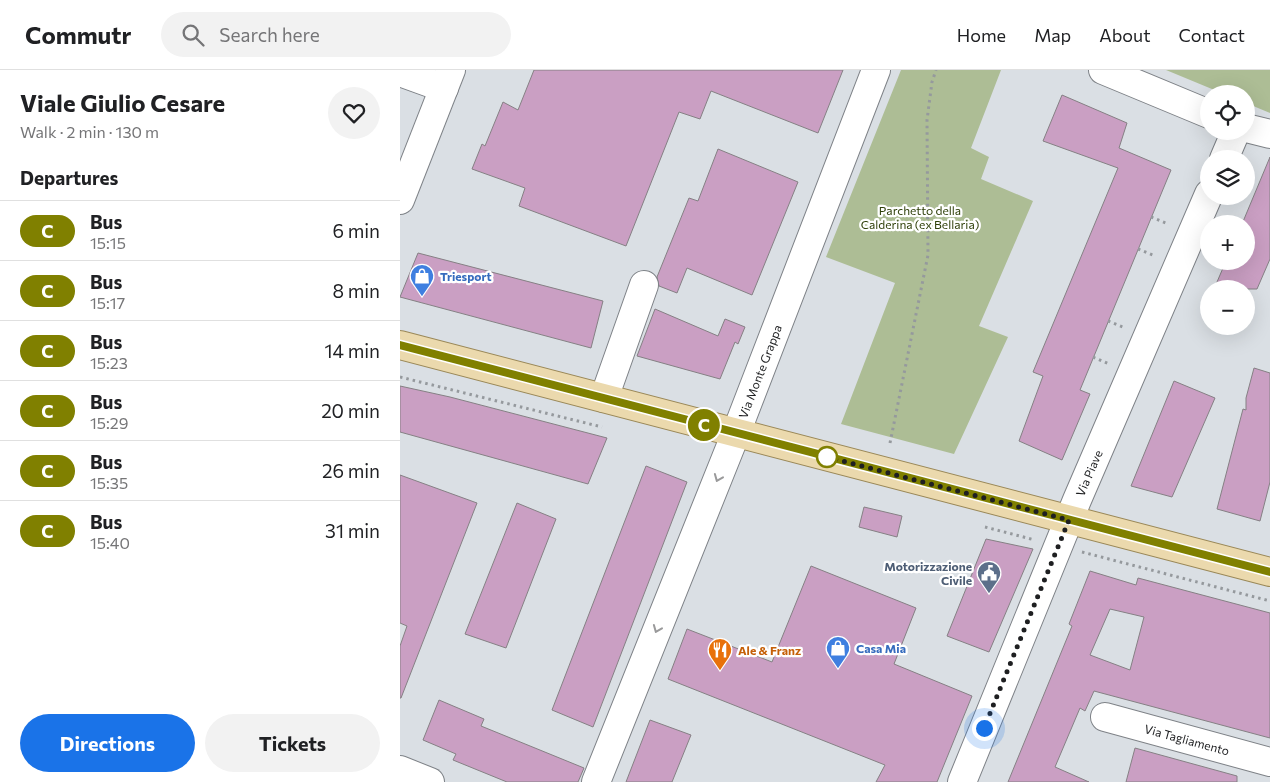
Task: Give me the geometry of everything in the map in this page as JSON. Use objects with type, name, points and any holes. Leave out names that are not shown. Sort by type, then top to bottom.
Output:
[{"type":"main road","points":[[400,345],[1270,572]]},
{"type":"street","name":"Via Monte Grappa","points":[[596,782],[736,433],[876,70]]},
{"type":"street","points":[[1103,70],[1200,110]]},
{"type":"street","points":[[400,72],[447,79],[400,200]]},
{"type":"street","points":[[1255,130],[1270,134]]},
{"type":"street","name":"Via Piave","points":[[962,782],[1069,520],[1204,205]]},
{"type":"street","points":[[604,398],[644,286]]},
{"type":"street","name":"Via Tagliamento","points":[[1105,717],[1270,762]]},
{"type":"street","points":[[400,770],[430,782]]},
{"type":"path","points":[[890,444],[928,255],[927,120],[932,82],[936,70]]},
{"type":"path","points":[[1151,217],[1176,228]]},
{"type":"path","points":[[1138,249],[1162,260]]},
{"type":"path","points":[[1108,321],[1132,331]]},
{"type":"path","points":[[1093,357],[1117,367]]},
{"type":"path","points":[[400,377],[610,429]]},
{"type":"path","points":[[1077,551],[1270,601]]},
{"type":"green space","name":"Parchetto della Calderina (ex Bellaria)","points":[[901,70],[1001,70],[971,148],[989,157],[981,179],[1033,201],[979,326],[1008,337],[954,454],[841,424],[895,283],[826,257]]},
{"type":"green space","points":[[1166,70],[1270,70],[1270,113],[1255,107],[1255,85],[1202,85]]},
{"type":"building","points":[[534,70],[843,70],[818,133],[711,91],[700,119],[679,112],[626,246],[519,206],[525,188],[472,169],[482,144],[485,146],[503,102],[518,110]]},
{"type":"building","points":[[1062,95],[1127,123],[1119,148],[1171,170],[1080,390],[1090,394],[1062,460],[1019,441],[1043,376],[1033,372],[1118,168],[1043,141]]},
{"type":"building","points":[[718,149],[798,182],[752,295],[687,268],[677,293],[659,286],[657,277],[689,198],[698,201]]},
{"type":"building","points":[[1270,157],[1270,259],[1257,289],[1255,289],[1255,280],[1218,280],[1222,270],[1255,270],[1255,215],[1246,215],[1250,205],[1255,205],[1255,193]]},
{"type":"building","points":[[418,253],[603,301],[591,348],[400,297]]},
{"type":"building","points":[[655,309],[718,336],[725,319],[745,327],[738,344],[735,342],[720,379],[637,356]]},
{"type":"building","points":[[1254,368],[1270,373],[1270,482],[1260,521],[1217,509],[1243,409],[1246,410],[1246,398]]},
{"type":"building","points":[[1174,381],[1215,398],[1172,497],[1131,486]]},
{"type":"building","points":[[400,386],[450,397],[607,438],[588,484],[400,432]]},
{"type":"building","points":[[646,466],[687,482],[593,727],[552,710]]},
{"type":"building","points":[[400,475],[477,503],[401,698],[400,646],[407,626],[400,623]]},
{"type":"building","points":[[517,503],[556,519],[506,648],[465,634]]},
{"type":"building","points":[[864,507],[902,516],[897,537],[859,527]]},
{"type":"building","name":"Motorizzazione Civile","points":[[986,539],[1033,549],[989,652],[947,636]]},
{"type":"building","name":"Casa Mia","points":[[811,566],[916,608],[894,664],[972,696],[937,782],[876,782],[885,765],[668,679],[687,629],[772,662]]},
{"type":"building","points":[[1090,571],[1136,585],[1138,578],[1270,613],[1270,738],[1094,691],[1085,711],[1080,708],[1055,767],[1089,782],[1008,782],[1072,626],[1069,624]],"holes":[[[1110,609],[1144,617],[1130,670],[1090,655]]]},
{"type":"building","points":[[439,700],[484,719],[481,726],[584,768],[578,782],[507,782],[453,760],[456,754],[423,740]]},
{"type":"building","points":[[650,720],[691,735],[672,782],[626,782]]},
{"type":"building","points":[[1135,748],[1237,776],[1237,782],[1126,782]]},
{"type":"bus line","name":"C","points":[[400,345],[1270,572]]},
{"type":"place","name":"Triesport","points":[[422,297]]},
{"type":"place","name":"Motorizzazione Civile","points":[[989,594]]},
{"type":"place","name":"Casa Mia","points":[[838,669]]},
{"type":"place","name":"Ale & Franz","points":[[720,671]]},
{"type":"route","points":[[827,457],[1069,520],[984,728]]}]
